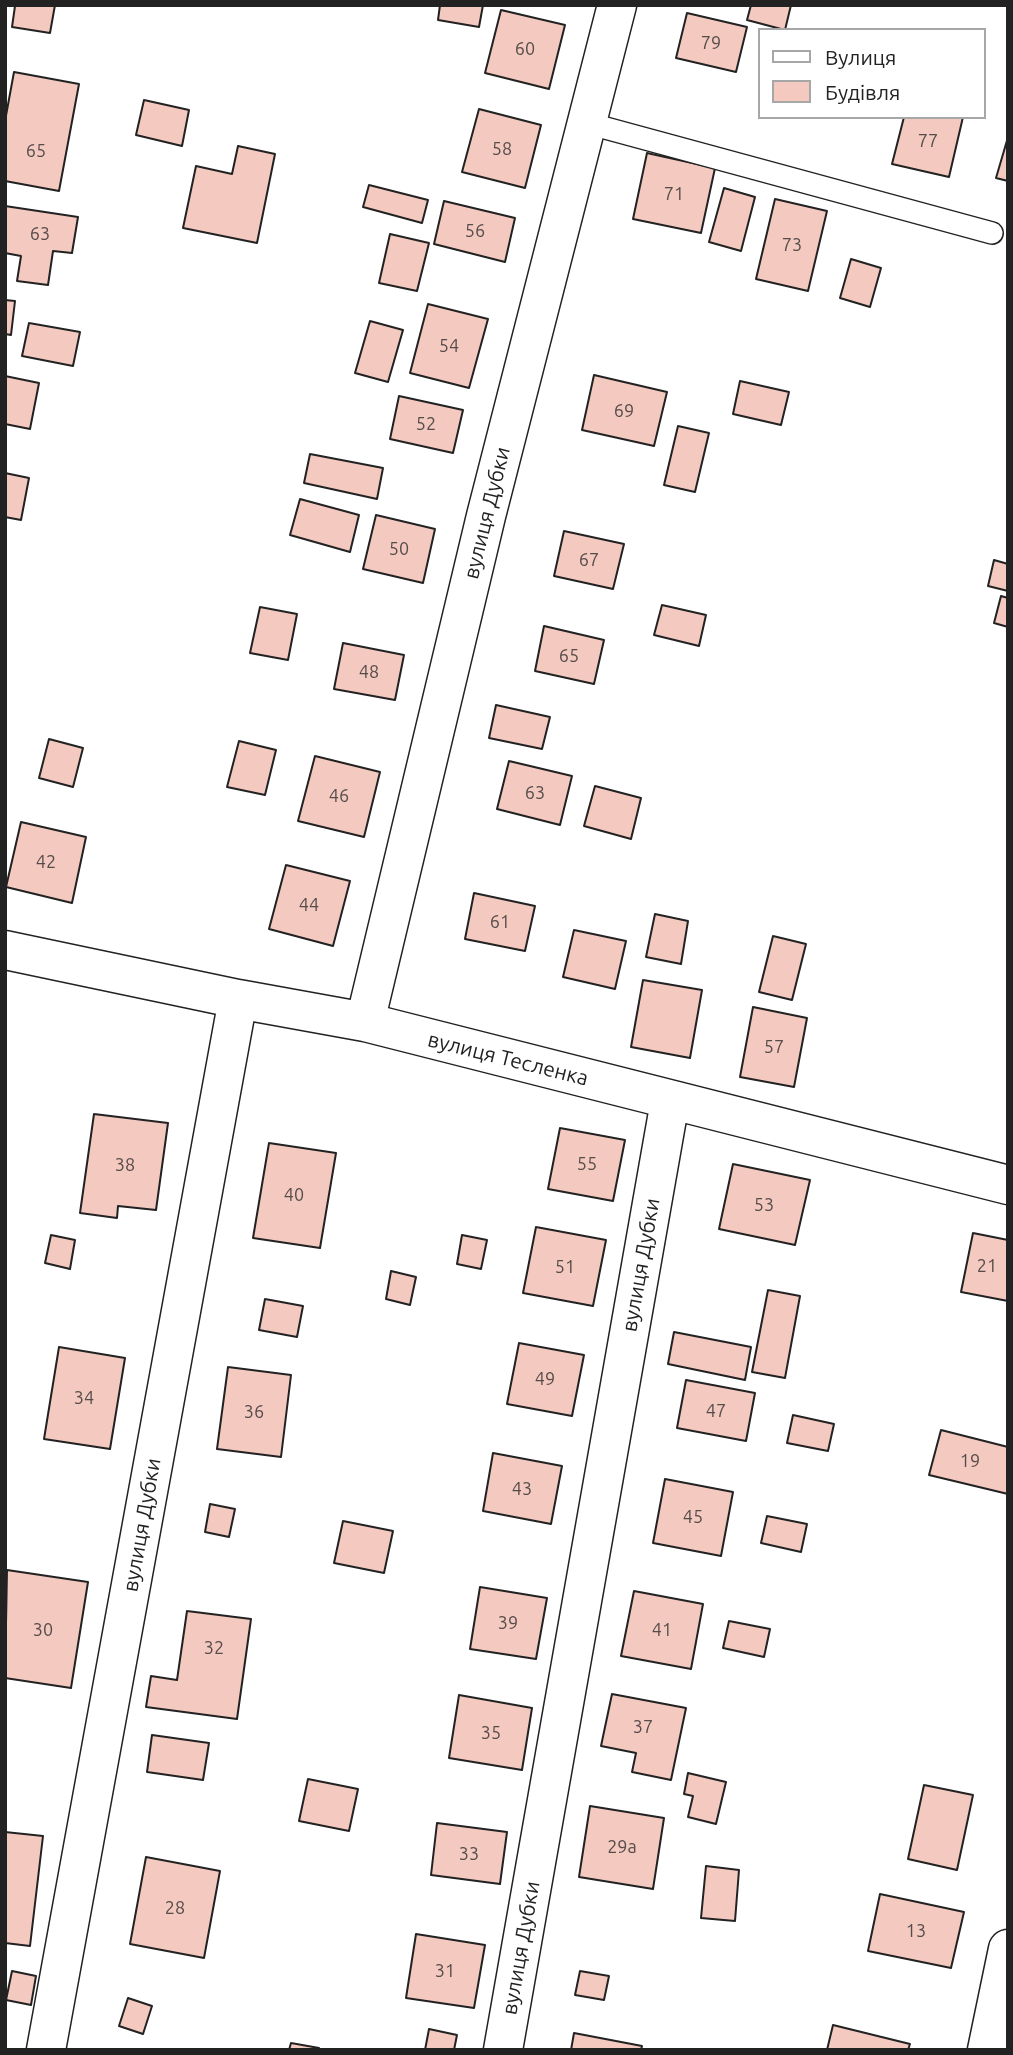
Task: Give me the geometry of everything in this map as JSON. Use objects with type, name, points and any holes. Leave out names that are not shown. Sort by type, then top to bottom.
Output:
[{"type":"street","name":"вулиця Дубки","points":[[365,1022],[485,516],[617,5]]},
{"type":"street","name":"вулиця Тесленка","points":[[5,950],[238,999],[365,1022],[1008,1185]]},
{"type":"street","name":"вулиця Дубки","points":[[46,2050],[238,999]]},
{"type":"street","name":"вулиця Дубки","points":[[503,2050],[670,1101]]},
{"type":"street","points":[[986,2050],[1008,1949]]},
{"type":"lane","points":[[587,123],[992,233]]},
{"type":"building","points":[[7,5],[55,5],[50,33],[12,27],[15,6]]},
{"type":"building","points":[[440,5],[483,5],[479,27],[438,20]]},
{"type":"building","points":[[751,5],[791,5],[785,28],[747,20]]},
{"type":"building","points":[[501,10],[565,25],[549,89],[485,73]]},
{"type":"building","points":[[687,13],[747,27],[736,72],[676,58]]},
{"type":"building","points":[[14,72],[79,84],[59,191],[5,181],[5,121]]},
{"type":"building","points":[[144,100],[189,110],[182,146],[136,135]]},
{"type":"building","points":[[479,109],[541,125],[525,188],[462,172]]},
{"type":"building","points":[[903,119],[963,119],[949,177],[892,164]]},
{"type":"building","points":[[1008,137],[1008,181],[996,178]]},
{"type":"building","points":[[238,146],[275,154],[257,243],[183,228],[196,166],[232,174]]},
{"type":"building","points":[[647,153],[715,168],[701,233],[633,219]]},
{"type":"building","points":[[369,185],[428,200],[422,223],[363,207]]},
{"type":"building","points":[[724,188],[755,197],[741,251],[709,242]]},
{"type":"building","points":[[775,199],[827,211],[808,291],[756,279]]},
{"type":"building","points":[[444,201],[515,218],[505,262],[434,244]]},
{"type":"building","points":[[5,206],[78,217],[72,253],[53,251],[48,285],[17,281],[21,256],[5,253]]},
{"type":"building","points":[[390,234],[429,243],[417,291],[379,283]]},
{"type":"building","points":[[851,259],[881,268],[870,307],[840,298]]},
{"type":"building","points":[[5,300],[15,301],[11,335],[5,334]]},
{"type":"building","points":[[428,304],[488,319],[469,388],[410,373]]},
{"type":"building","points":[[370,321],[403,330],[388,382],[355,373]]},
{"type":"building","points":[[29,323],[80,332],[73,366],[22,356]]},
{"type":"building","points":[[594,375],[667,392],[654,446],[582,430]]},
{"type":"building","points":[[5,376],[39,383],[30,429],[5,424]]},
{"type":"building","points":[[740,381],[789,392],[781,425],[733,414]]},
{"type":"building","points":[[399,396],[463,410],[453,453],[390,439]]},
{"type":"building","points":[[678,426],[709,433],[695,492],[664,485]]},
{"type":"building","points":[[310,454],[383,468],[377,499],[304,483]]},
{"type":"building","points":[[5,473],[29,478],[21,520],[5,517]]},
{"type":"building","points":[[300,499],[359,515],[350,552],[290,535]]},
{"type":"building","points":[[376,515],[435,529],[423,583],[363,569]]},
{"type":"building","points":[[564,531],[624,544],[613,589],[554,576]]},
{"type":"building","points":[[994,560],[1008,564],[1008,591],[988,586]]},
{"type":"building","points":[[1001,596],[1008,598],[1008,627],[994,623]]},
{"type":"building","points":[[662,605],[706,615],[699,646],[654,635]]},
{"type":"building","points":[[260,607],[297,614],[288,660],[250,653]]},
{"type":"building","points":[[544,626],[604,640],[594,684],[535,671]]},
{"type":"building","points":[[343,643],[404,655],[395,700],[334,689]]},
{"type":"building","points":[[496,705],[550,717],[542,749],[489,738]]},
{"type":"building","points":[[49,739],[83,748],[73,787],[39,778]]},
{"type":"building","points":[[239,741],[276,750],[265,795],[227,787]]},
{"type":"building","points":[[315,756],[380,772],[364,837],[298,821]]},
{"type":"building","points":[[509,761],[572,776],[560,825],[497,809]]},
{"type":"building","points":[[595,786],[641,798],[631,839],[584,826]]},
{"type":"building","points":[[21,822],[86,837],[72,903],[6,887]]},
{"type":"building","points":[[286,865],[350,881],[333,946],[269,929]]},
{"type":"building","points":[[474,893],[535,906],[525,951],[465,939]]},
{"type":"building","points":[[655,914],[688,921],[681,964],[646,957]]},
{"type":"building","points":[[574,930],[626,941],[615,989],[563,977]]},
{"type":"building","points":[[773,936],[806,944],[792,1000],[759,992]]},
{"type":"building","points":[[643,980],[702,990],[690,1058],[631,1047]]},
{"type":"building","points":[[753,1007],[807,1018],[794,1087],[740,1077]]},
{"type":"building","points":[[94,1114],[168,1123],[156,1210],[118,1206],[117,1218],[80,1213]]},
{"type":"building","points":[[560,1128],[625,1140],[613,1201],[548,1189]]},
{"type":"building","points":[[269,1143],[336,1153],[320,1248],[253,1238]]},
{"type":"building","points":[[733,1164],[810,1180],[795,1245],[719,1229]]},
{"type":"building","points":[[536,1227],[606,1240],[593,1306],[523,1293]]},
{"type":"building","points":[[973,1233],[1008,1240],[1008,1301],[961,1292]]},
{"type":"building","points":[[51,1235],[75,1240],[70,1269],[45,1263]]},
{"type":"building","points":[[462,1235],[487,1240],[481,1269],[457,1264]]},
{"type":"building","points":[[391,1271],[416,1277],[410,1305],[386,1299]]},
{"type":"building","points":[[768,1290],[800,1296],[785,1378],[752,1372]]},
{"type":"building","points":[[265,1299],[303,1306],[297,1337],[259,1330]]},
{"type":"building","points":[[674,1332],[751,1347],[745,1380],[668,1364]]},
{"type":"building","points":[[519,1343],[584,1355],[572,1416],[507,1404]]},
{"type":"building","points":[[59,1347],[125,1358],[110,1449],[44,1439]]},
{"type":"building","points":[[228,1367],[291,1375],[281,1457],[217,1449]]},
{"type":"building","points":[[686,1380],[755,1393],[746,1441],[677,1428]]},
{"type":"building","points":[[793,1415],[834,1424],[828,1451],[787,1443]]},
{"type":"building","points":[[941,1430],[1008,1447],[1008,1494],[929,1475]]},
{"type":"building","points":[[493,1453],[562,1466],[551,1524],[483,1511]]},
{"type":"building","points":[[665,1479],[733,1492],[721,1556],[653,1543]]},
{"type":"building","points":[[210,1504],[235,1509],[229,1537],[205,1532]]},
{"type":"building","points":[[767,1516],[807,1524],[801,1552],[761,1543]]},
{"type":"building","points":[[343,1521],[393,1531],[384,1573],[334,1563]]},
{"type":"building","points":[[7,1570],[88,1582],[71,1688],[5,1678]]},
{"type":"building","points":[[480,1587],[547,1598],[536,1659],[470,1649]]},
{"type":"building","points":[[634,1591],[703,1604],[691,1669],[621,1656]]},
{"type":"building","points":[[187,1611],[251,1619],[237,1719],[146,1707],[151,1676],[177,1680]]},
{"type":"building","points":[[729,1621],[770,1629],[764,1657],[723,1648]]},
{"type":"building","points":[[612,1694],[686,1708],[671,1780],[632,1772],[636,1753],[601,1746]]},
{"type":"building","points":[[459,1695],[532,1708],[522,1770],[449,1758]]},
{"type":"building","points":[[152,1735],[209,1743],[203,1780],[147,1772]]},
{"type":"building","points":[[688,1773],[726,1782],[716,1824],[688,1817],[693,1796],[684,1794]]},
{"type":"building","points":[[308,1779],[358,1789],[349,1831],[299,1821]]},
{"type":"building","points":[[924,1785],[973,1795],[957,1870],[908,1859]]},
{"type":"building","points":[[590,1806],[664,1818],[653,1889],[579,1877]]},
{"type":"building","points":[[437,1823],[507,1832],[500,1884],[431,1875]]},
{"type":"building","points":[[5,1832],[43,1836],[30,1946],[5,1943]]},
{"type":"building","points":[[146,1857],[220,1871],[204,1958],[130,1944]]},
{"type":"building","points":[[706,1866],[739,1870],[735,1921],[701,1918]]},
{"type":"building","points":[[880,1894],[964,1912],[951,1968],[868,1951]]},
{"type":"building","points":[[416,1934],[485,1945],[474,2008],[406,1998]]},
{"type":"building","points":[[12,1971],[36,1976],[31,2005],[6,2000]]},
{"type":"building","points":[[580,1971],[609,1976],[604,2000],[575,1995]]},
{"type":"building","points":[[128,1998],[152,2006],[143,2034],[119,2026]]},
{"type":"building","points":[[833,2025],[910,2044],[908,2050],[827,2050]]},
{"type":"building","points":[[429,2029],[457,2035],[454,2050],[425,2050]]},
{"type":"building","points":[[574,2033],[642,2046],[641,2050],[571,2050]]},
{"type":"building","points":[[291,2043],[319,2048],[319,2050],[289,2050]]}]
